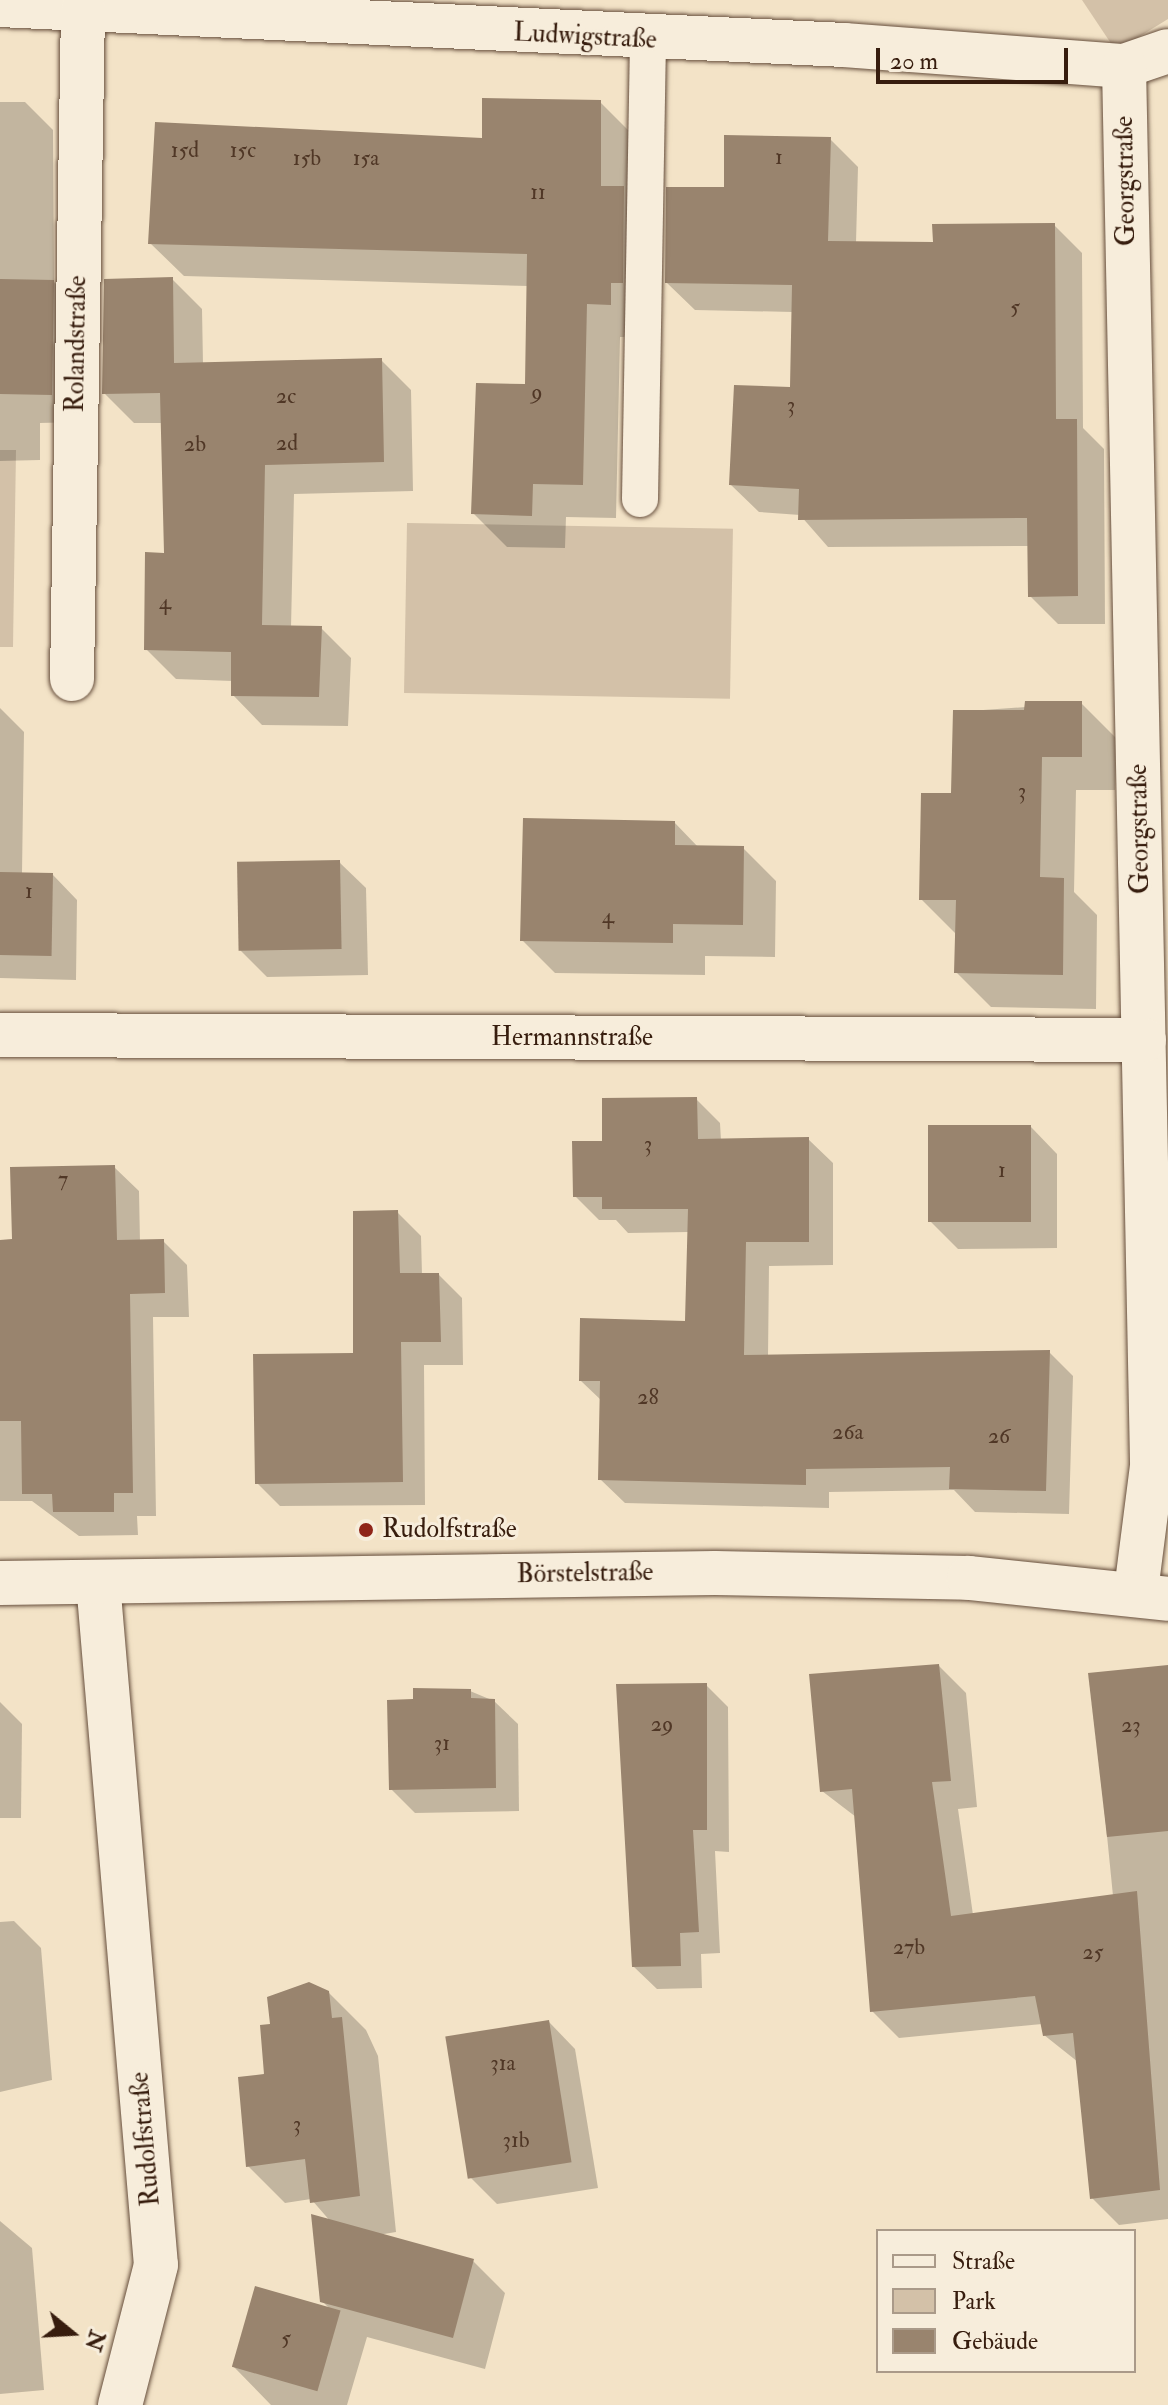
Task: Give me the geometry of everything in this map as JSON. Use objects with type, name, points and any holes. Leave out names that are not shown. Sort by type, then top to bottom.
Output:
[{"type":"street","name":"Ludwigstraße","points":[[0,5],[648,41],[844,45],[1124,66],[1168,51]]},
{"type":"street","name":"Rolandstraße","points":[[72,679],[83,9]]},
{"type":"street","name":"Georgstraße","points":[[1124,66],[1152,1595]]},
{"type":"street","name":"Hermannstraße","points":[[0,1035],[1144,1040]]},
{"type":"street","name":"Börstelstraße","points":[[0,1583],[715,1573],[969,1578],[1152,1595]]},
{"type":"street","name":"Rudolfstraße","points":[[98,1582],[156,2265],[120,2405]]},
{"type":"lane","points":[[640,499],[648,41]]},
{"type":"green space","points":[[1082,0],[1168,0],[1168,19],[1116,51]]},
{"type":"green space","points":[[0,450],[16,450],[13,647],[0,647]]},
{"type":"green space","points":[[407,523],[733,529],[730,699],[404,693]]},
{"type":"building","points":[[482,98],[601,100],[601,186],[624,186],[623,283],[611,283],[611,305],[587,304],[583,485],[533,484],[532,516],[471,514],[476,383],[525,384],[527,254],[148,244],[155,122],[482,138]]},
{"type":"building","points":[[724,135],[831,137],[828,241],[933,242],[932,224],[1055,223],[1056,419],[1077,419],[1078,596],[1028,597],[1027,518],[798,520],[799,489],[729,485],[734,385],[790,387],[792,285],[665,283],[666,187],[724,187]]},
{"type":"building","points":[[173,277],[174,363],[382,358],[384,462],[265,465],[262,625],[322,626],[319,697],[231,696],[231,652],[144,650],[145,552],[164,553],[160,393],[102,394],[104,279]]},
{"type":"building","points":[[0,279],[54,280],[52,395],[0,394]]},
{"type":"building","points":[[1025,701],[1082,701],[1082,757],[1042,757],[1040,877],[1064,878],[1063,975],[954,973],[956,900],[919,900],[921,793],[951,793],[953,710],[1024,710]]},
{"type":"building","points":[[523,818],[675,821],[675,845],[744,846],[743,925],[673,924],[673,943],[520,941]]},
{"type":"building","points":[[340,860],[342,949],[239,951],[237,862]]},
{"type":"building","points":[[0,872],[53,873],[52,956],[0,955]]},
{"type":"building","points":[[697,1097],[698,1139],[809,1137],[809,1242],[746,1242],[744,1355],[1050,1350],[1046,1491],[949,1489],[950,1467],[806,1469],[806,1485],[598,1480],[600,1381],[579,1381],[580,1318],[685,1321],[688,1209],[602,1209],[602,1197],[573,1197],[572,1141],[602,1141],[602,1098]]},
{"type":"building","points":[[928,1125],[1031,1125],[1031,1222],[928,1222]]},
{"type":"building","points":[[115,1165],[117,1240],[164,1239],[165,1293],[130,1294],[133,1493],[114,1493],[114,1512],[53,1512],[52,1494],[22,1494],[21,1421],[0,1421],[0,1240],[12,1239],[10,1167]]},
{"type":"building","points":[[398,1210],[400,1273],[439,1273],[441,1342],[401,1342],[403,1482],[255,1484],[253,1354],[353,1353],[353,1211]]},
{"type":"building","points":[[939,1664],[951,1781],[932,1782],[951,1916],[1137,1891],[1160,2190],[1090,2199],[1073,2033],[1043,2036],[1035,1996],[870,2012],[852,1789],[820,1792],[809,1674]]},
{"type":"building","points":[[1168,1665],[1168,1831],[1107,1837],[1088,1673]]},
{"type":"building","points":[[707,1683],[707,1830],[693,1830],[699,1932],[680,1933],[681,1966],[632,1967],[616,1684]]},
{"type":"building","points":[[413,1688],[471,1689],[471,1698],[495,1699],[496,1788],[389,1790],[387,1700],[413,1699]]},
{"type":"building","points":[[309,1982],[329,1991],[332,2018],[342,2017],[360,2196],[310,2203],[305,2159],[246,2167],[238,2077],[264,2074],[260,2025],[270,2024],[267,1997]]},
{"type":"building","points":[[549,2020],[572,2162],[468,2179],[445,2036]]},
{"type":"building","points":[[311,2214],[474,2259],[453,2338],[320,2302]]},
{"type":"building","points":[[255,2286],[341,2311],[317,2391],[232,2367]]},
{"type":"place","name":"Rudolfstraße","points":[[366,1530]]}]
